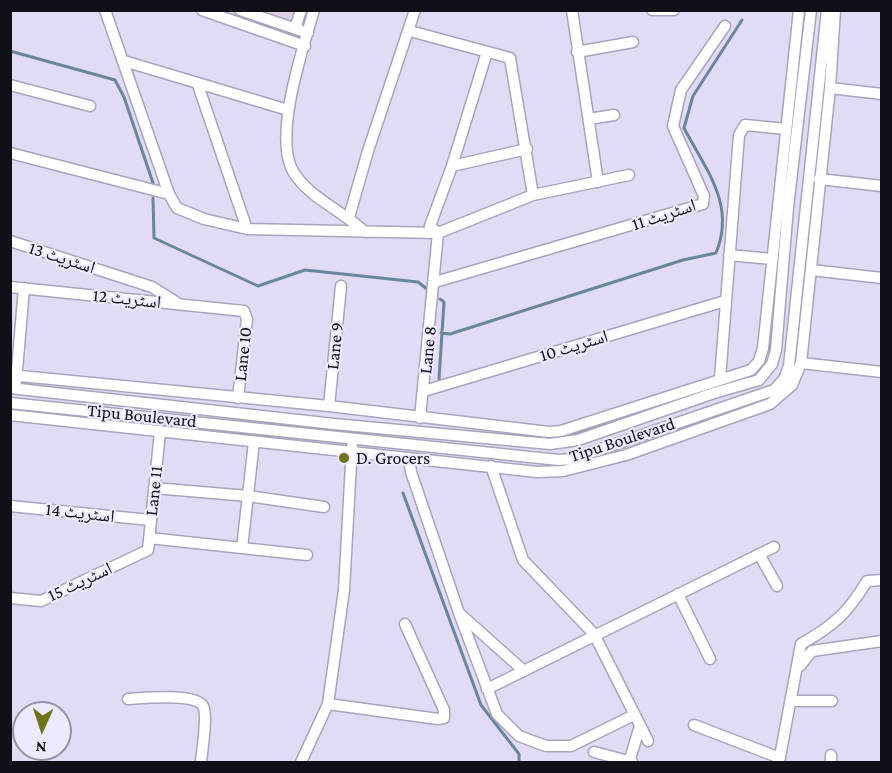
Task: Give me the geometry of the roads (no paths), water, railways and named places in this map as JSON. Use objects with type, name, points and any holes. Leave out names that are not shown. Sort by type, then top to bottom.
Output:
[{"type":"street","points":[[105,10],[169,194],[177,208],[204,219],[247,229],[438,233],[533,195],[629,175]]},
{"type":"street","points":[[202,10],[305,46]]},
{"type":"street","points":[[240,10],[308,33]]},
{"type":"street","points":[[295,29],[301,10]]},
{"type":"street","points":[[314,10],[288,111],[287,152],[294,173],[313,192],[349,217],[365,232]]},
{"type":"street","points":[[349,217],[368,150],[416,10]]},
{"type":"street","points":[[572,10],[598,182]]},
{"type":"street","points":[[652,10],[660,13],[674,10]]},
{"type":"street","points":[[14,376],[329,406],[511,428],[561,431],[752,369],[759,360],[763,348],[799,10]]},
{"type":"street","name":"Tipu Boulevard","points":[[13,388],[550,444],[578,440],[714,393],[759,380],[772,364],[811,10]]},
{"type":"street","name":"Tipu Boulevard","points":[[10,403],[559,460],[572,459],[774,390],[784,379],[789,366],[809,229],[828,50],[827,10]]},
{"type":"street","points":[[10,415],[537,472],[563,471],[626,455],[770,404],[792,385],[801,363],[811,270],[809,229],[819,179],[830,88],[828,50],[835,10]]},
{"type":"street","name":"اسٹریٹ 11","points":[[435,282],[703,204],[704,196],[673,126],[681,90],[725,26]]},
{"type":"street","points":[[410,31],[510,58],[533,195]]},
{"type":"street","points":[[577,51],[633,42]]},
{"type":"street","points":[[487,52],[452,166],[527,149]]},
{"type":"street","points":[[124,61],[288,111]]},
{"type":"street","points":[[198,84],[247,229]]},
{"type":"street","points":[[10,85],[90,106]]},
{"type":"street","points":[[830,88],[882,94]]},
{"type":"street","points":[[589,119],[614,115]]},
{"type":"street","points":[[720,379],[739,135],[745,125],[786,129]]},
{"type":"street","points":[[10,153],[169,194]]},
{"type":"street","name":"Lane 8","points":[[420,418],[438,233],[430,226],[452,166]]},
{"type":"street","points":[[819,179],[882,186]]},
{"type":"street","name":"اسٹریٹ 13","points":[[10,241],[152,288],[178,304]]},
{"type":"street","points":[[729,255],[772,259]]},
{"type":"street","points":[[811,270],[882,278]]},
{"type":"street","name":"Lane 9","points":[[329,406],[341,286]]},
{"type":"street","name":"اسٹریٹ 12","points":[[10,287],[244,311]]},
{"type":"street","points":[[13,388],[24,288]]},
{"type":"street","name":"اسٹریٹ 10","points":[[423,391],[725,301]]},
{"type":"street","name":"Lane 10","points":[[238,398],[247,319],[244,311]]},
{"type":"street","points":[[801,363],[882,372]]},
{"type":"street","points":[[137,416],[140,401]]},
{"type":"street","points":[[507,455],[511,428]]},
{"type":"street","name":"Lane 11","points":[[148,550],[160,432]]},
{"type":"street","points":[[301,762],[328,705],[344,590],[352,440]]},
{"type":"street","points":[[242,548],[254,442]]},
{"type":"street","points":[[409,458],[418,493],[459,613],[497,714],[519,736],[546,746],[571,746],[634,715]]},
{"type":"street","points":[[491,466],[523,560],[594,634],[648,741]]},
{"type":"street","points":[[154,488],[248,496],[324,507]]},
{"type":"street","name":"اسٹریٹ 14","points":[[10,506],[150,520]]},
{"type":"street","points":[[149,538],[307,555]]},
{"type":"street","points":[[487,688],[774,547]]},
{"type":"street","name":"اسٹریٹ 15","points":[[10,598],[40,601],[148,550]]},
{"type":"street","points":[[759,554],[777,586]]},
{"type":"street","points":[[694,725],[780,760],[801,644],[829,628],[850,608],[867,581],[882,580]]},
{"type":"street","points":[[678,594],[710,659]]},
{"type":"street","points":[[459,613],[524,671]]},
{"type":"street","points":[[328,705],[444,718],[444,710],[405,624]]},
{"type":"street","points":[[796,674],[812,651],[882,641]]},
{"type":"street","points":[[128,699],[180,698],[197,701],[204,706],[201,762]]},
{"type":"street","points":[[791,701],[832,700]]},
{"type":"street","points":[[594,752],[630,762],[640,726]]},
{"type":"waterway","points":[[441,333],[450,334],[683,260],[716,253],[723,219],[720,203],[709,173],[684,128],[693,96],[742,20]]},
{"type":"waterway","points":[[10,51],[115,80],[124,97],[153,183]]},
{"type":"waterway","points":[[792,124],[797,74]]},
{"type":"waterway","points":[[153,198],[154,238],[258,286],[305,270],[418,282],[427,289]]},
{"type":"waterway","points":[[770,354],[775,295]]},
{"type":"waterway","points":[[439,379],[444,302],[440,299]]},
{"type":"waterway","points":[[537,438],[558,438],[717,386]]},
{"type":"waterway","points":[[403,493],[481,705],[519,754],[519,762]]},
{"type":"place","name":"D. Grocers","points":[[344,458]]}]
